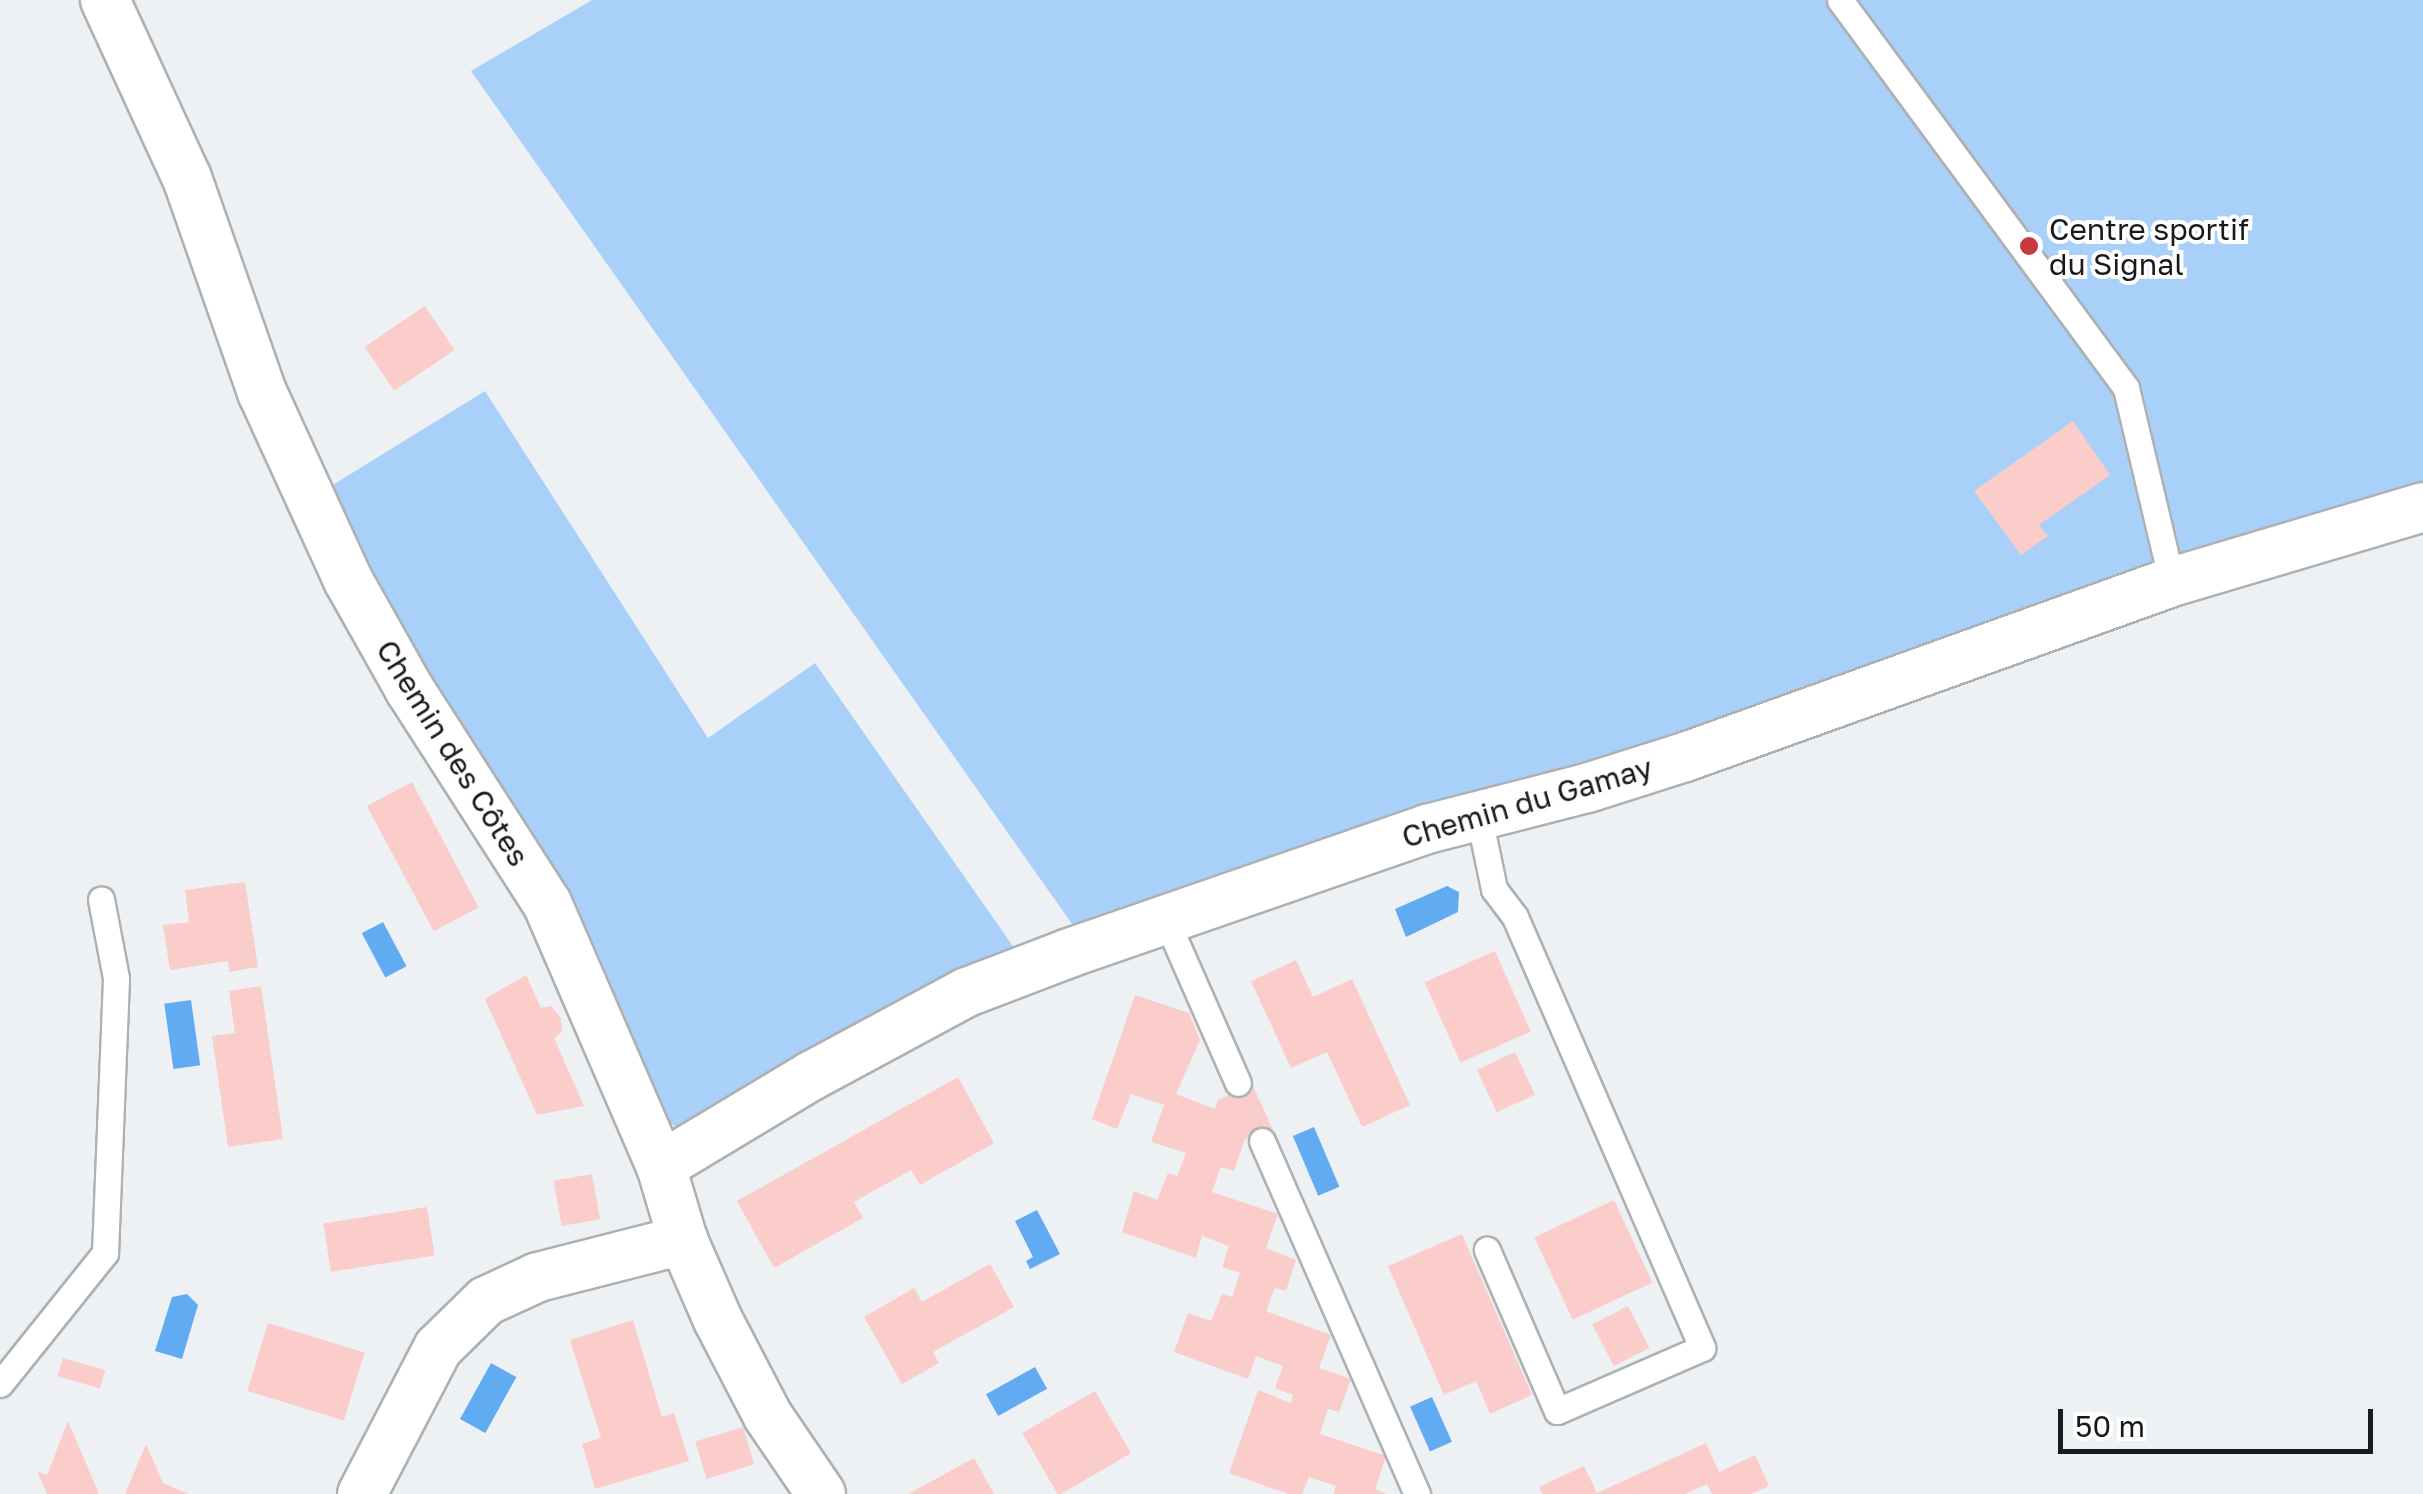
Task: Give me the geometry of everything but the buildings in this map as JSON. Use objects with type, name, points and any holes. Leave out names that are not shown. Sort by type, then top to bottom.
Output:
[{"type":"street","name":"Chemin des Côtes","points":[[106,0],[180,162],[262,392],[340,564],[410,690],[547,903],[662,1166],[684,1240],[718,1320],[768,1416],[821,1494]]},
{"type":"street","name":"Chemin du Gamay","points":[[662,1166],[810,1076],[967,992],[1427,828],[1479,817],[1685,757],[2172,582],[2423,507]]},
{"type":"street","points":[[362,1494],[438,1348],[486,1301],[538,1277],[684,1240]]},
{"type":"lane","points":[[1840,0],[2126,388],[2172,582]]},
{"type":"lane","points":[[1479,817],[1494,890],[1515,917],[1702,1348],[1557,1411],[1488,1250]]},
{"type":"lane","points":[[0,1384],[104,1254],[116,978],[102,899]]},
{"type":"lane","points":[[1166,920],[1238,1084]]},
{"type":"lane","points":[[1262,1141],[1418,1494]]},
{"type":"shaded area","points":[[592,0],[2423,0],[2423,492],[1939,666],[1077,931],[471,71]]},
{"type":"shaded area","points":[[485,391],[708,738],[815,663],[1017,952],[688,1132],[669,1123],[323,491]]},
{"type":"water","points":[[1447,886],[1459,892],[1458,912],[1406,937],[1395,909]]},
{"type":"water","points":[[383,922],[406,966],[385,977],[362,933]]},
{"type":"water","points":[[191,1000],[200,1065],[173,1069],[164,1004]]},
{"type":"water","points":[[1314,1127],[1339,1187],[1318,1196],[1293,1136]]},
{"type":"water","points":[[1037,1210],[1060,1254],[1030,1269],[1026,1261],[1033,1257],[1015,1221]]},
{"type":"water","points":[[187,1294],[198,1305],[182,1359],[155,1351],[172,1297]]},
{"type":"water","points":[[491,1363],[516,1377],[485,1433],[460,1419]]},
{"type":"water","points":[[1035,1367],[1047,1389],[998,1416],[986,1394]]},
{"type":"water","points":[[1432,1397],[1452,1442],[1430,1452],[1410,1407]]},
{"type":"place","name":"Centre sportif du Signal","points":[[2029,246]]}]
